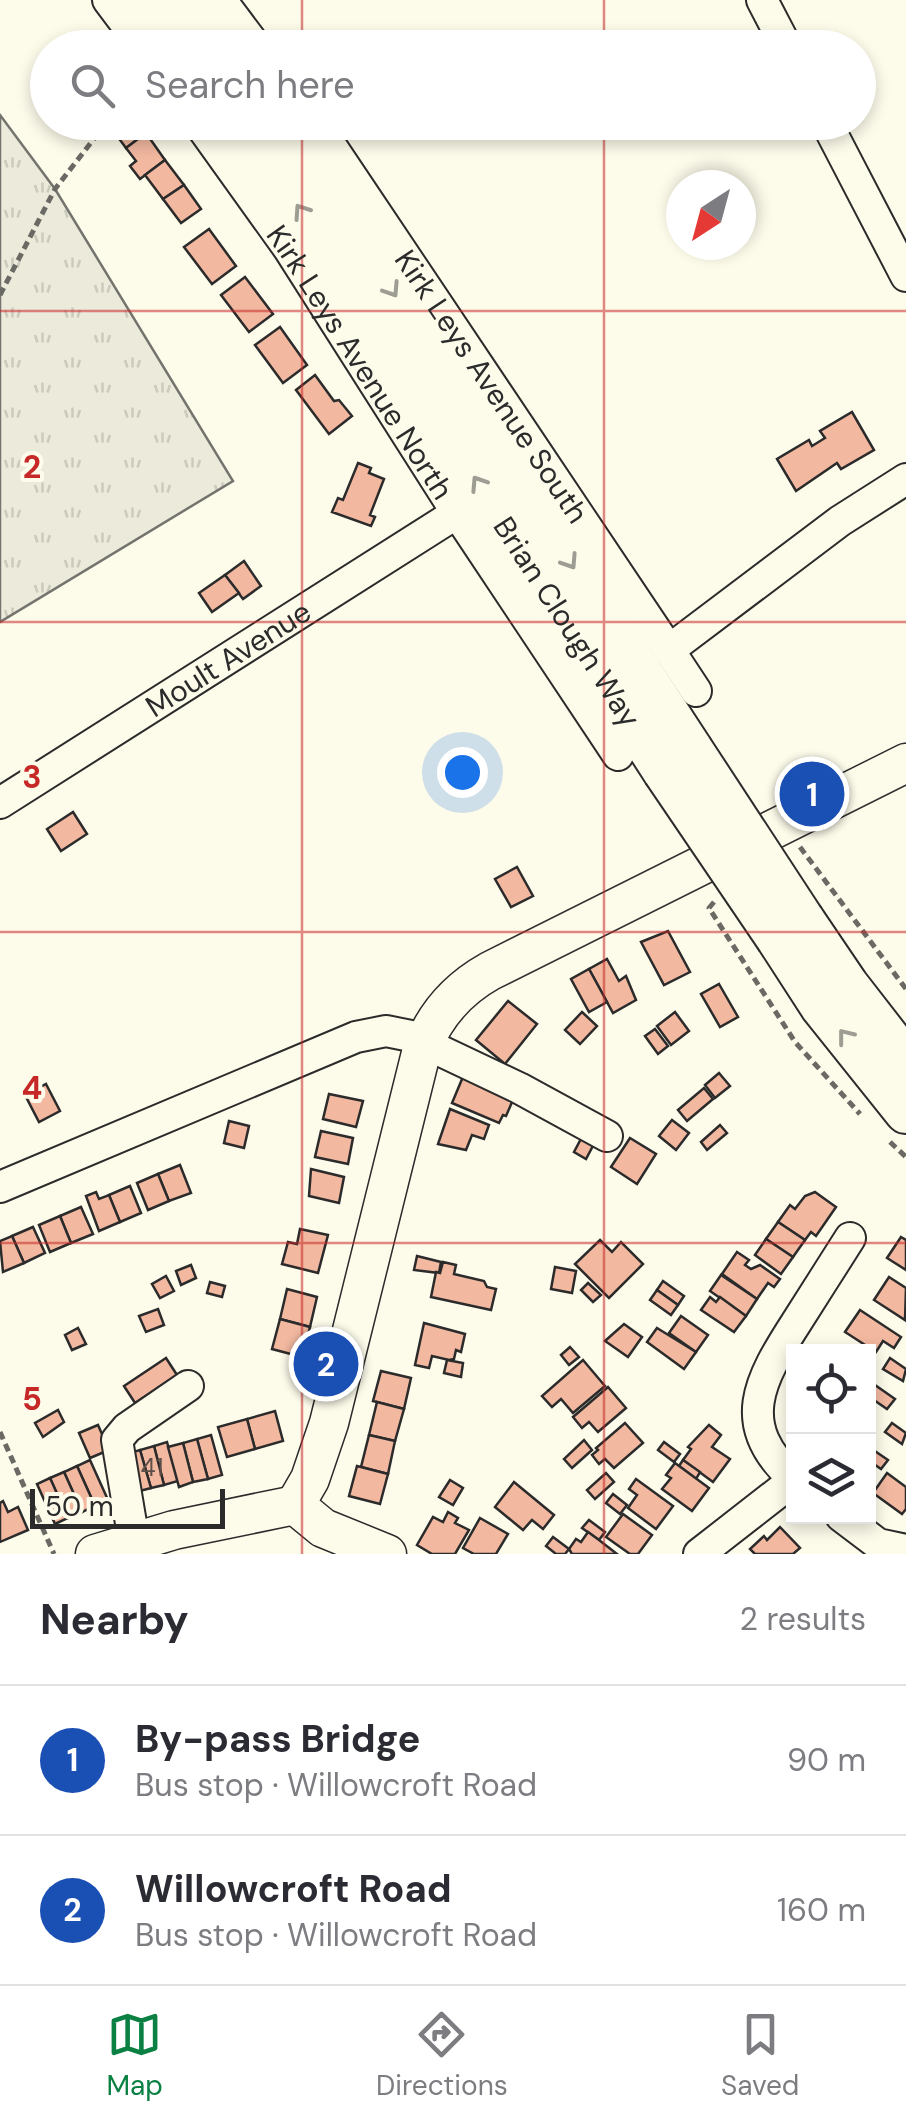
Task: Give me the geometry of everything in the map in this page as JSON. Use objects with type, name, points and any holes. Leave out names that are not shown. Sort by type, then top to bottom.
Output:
[{"type":"highway","points":[[148,0],[170,30]]},
{"type":"highway","points":[[189,0],[212,30]]},
{"type":"highway","name":"Brian Clough Way","points":[[251,140],[678,760],[790,930],[822,1006],[906,1112]]},
{"type":"highway","name":"Brian Clough Way","points":[[291,140],[388,284],[678,760]]},
{"type":"highway","name":"Brian Clough Way","points":[[790,930],[847,985],[906,1060]]},
{"type":"main road","points":[[95,1554],[134,1541],[295,1505],[310,1479],[329,1423],[425,1041],[447,1004],[463,988],[906,763]]},
{"type":"main road","points":[[295,1505],[324,1528],[387,1554]]},
{"type":"street","points":[[108,0],[130,30]]},
{"type":"street","points":[[221,0],[244,30]]},
{"type":"street","points":[[762,0],[778,30]]},
{"type":"street","name":"Kirk Leys Avenue North","points":[[211,140],[289,250],[457,514],[618,755]]},
{"type":"street","name":"Kirk Leys Avenue South","points":[[327,140],[696,691]]},
{"type":"street","points":[[835,140],[906,276]]},
{"type":"street","points":[[669,650],[840,521],[906,478]]},
{"type":"street","name":"Moult Avenue","points":[[0,803],[457,514]]},
{"type":"street","points":[[0,1187],[356,1036],[386,1031],[425,1041],[607,1136]]},
{"type":"street","points":[[786,1471],[777,1463],[745,1402],[758,1392],[770,1362],[847,1256]]},
{"type":"street","points":[[134,1541],[117,1440],[126,1428],[188,1386]]},
{"type":"street","points":[[699,1554],[786,1485]]},
{"type":"street","points":[[851,1524],[878,1544],[906,1550]]},
{"type":"path","points":[[0,295],[55,188],[93,140]]},
{"type":"path","points":[[0,1432],[54,1554]]},
{"type":"green space","points":[[0,115],[55,189],[233,481],[0,622]]},
{"type":"building","points":[[120,140],[137,140],[126,148]]},
{"type":"building","points":[[137,140],[151,140],[165,160],[140,179],[130,166],[136,161],[126,148]]},
{"type":"building","points":[[165,160],[184,185],[163,199],[145,175]]},
{"type":"building","points":[[184,185],[201,209],[181,223],[163,199]]},
{"type":"building","points":[[209,229],[236,266],[212,284],[184,247]]},
{"type":"building","points":[[245,277],[273,314],[249,332],[221,295]]},
{"type":"building","points":[[280,327],[307,365],[283,383],[255,345]]},
{"type":"building","points":[[315,375],[334,401],[339,400],[352,416],[329,434],[296,390]]},
{"type":"building","points":[[852,412],[874,450],[841,469],[837,463],[796,491],[777,459],[809,440],[812,446],[825,438],[820,431]]},
{"type":"building","points":[[358,463],[384,479],[370,515],[375,517],[371,526],[332,512],[338,498],[343,500]]},
{"type":"building","points":[[244,561],[261,586],[243,599],[225,575]]},
{"type":"building","points":[[225,575],[239,593],[212,612],[199,593]]},
{"type":"building","points":[[73,812],[87,834],[61,851],[47,829]]},
{"type":"building","points":[[517,867],[533,896],[511,907],[495,879]]},
{"type":"building","points":[[668,931],[690,972],[664,985],[641,942]]},
{"type":"building","points":[[607,959],[619,981],[626,976],[636,1000],[613,1013],[589,969]]},
{"type":"building","points":[[589,969],[607,1002],[589,1012],[571,979]]},
{"type":"building","points":[[719,984],[738,1017],[720,1027],[701,994]]},
{"type":"building","points":[[508,1001],[537,1024],[505,1064],[476,1040]]},
{"type":"building","points":[[582,1012],[597,1026],[580,1044],[565,1030]]},
{"type":"building","points":[[675,1012],[689,1031],[671,1045],[657,1026]]},
{"type":"building","points":[[655,1029],[668,1046],[658,1054],[645,1036]]},
{"type":"building","points":[[465,1072],[516,1093],[499,1123],[452,1103]]},
{"type":"building","points":[[719,1073],[730,1086],[715,1098],[705,1085]]},
{"type":"building","points":[[46,1084],[60,1111],[39,1122],[25,1095]]},
{"type":"building","points":[[704,1088],[713,1099],[687,1121],[678,1110]]},
{"type":"building","points":[[329,1094],[363,1101],[356,1127],[323,1119]]},
{"type":"building","points":[[450,1109],[489,1125],[484,1139],[472,1135],[466,1150],[438,1144]]},
{"type":"building","points":[[672,1120],[689,1133],[676,1150],[659,1136]]},
{"type":"building","points":[[229,1121],[249,1126],[244,1148],[224,1143]]},
{"type":"building","points":[[720,1125],[727,1133],[707,1150],[701,1142]]},
{"type":"building","points":[[321,1131],[353,1138],[348,1164],[315,1157]]},
{"type":"building","points":[[583,1135],[595,1142],[586,1159],[574,1152]]},
{"type":"building","points":[[630,1138],[656,1154],[637,1184],[611,1167]]},
{"type":"building","points":[[180,1165],[191,1193],[169,1201],[158,1174]]},
{"type":"building","points":[[311,1169],[344,1177],[339,1203],[309,1196]]},
{"type":"building","points":[[158,1174],[169,1201],[148,1210],[137,1183]]},
{"type":"building","points":[[130,1186],[141,1213],[120,1222],[109,1195]]},
{"type":"building","points":[[96,1192],[99,1199],[109,1195],[120,1222],[99,1231],[86,1196]]},
{"type":"building","points":[[815,1192],[836,1207],[816,1236],[811,1232],[805,1240],[778,1222],[790,1205],[795,1209],[805,1196]]},
{"type":"building","points":[[81,1207],[93,1234],[71,1243],[60,1216]]},
{"type":"building","points":[[60,1216],[71,1243],[50,1252],[39,1225]]},
{"type":"building","points":[[778,1222],[805,1240],[793,1257],[766,1239]]},
{"type":"building","points":[[33,1227],[45,1253],[24,1263],[12,1236]]},
{"type":"building","points":[[300,1229],[328,1235],[318,1273],[282,1264],[288,1242],[297,1244]]},
{"type":"building","points":[[12,1236],[24,1263],[3,1272],[0,1241]]},
{"type":"building","points":[[901,1237],[906,1240],[906,1270],[887,1258]]},
{"type":"building","points":[[766,1239],[793,1257],[781,1274],[755,1255]]},
{"type":"building","points":[[600,1240],[612,1252],[621,1242],[643,1264],[609,1298],[575,1264]]},
{"type":"building","points":[[737,1252],[749,1260],[745,1265],[751,1269],[760,1265],[780,1279],[774,1287],[768,1283],[757,1299],[722,1274]]},
{"type":"building","points":[[417,1256],[441,1262],[439,1273],[414,1270]]},
{"type":"building","points":[[443,1262],[456,1265],[454,1274],[484,1281],[487,1287],[496,1289],[491,1310],[431,1297],[436,1272],[440,1273]]},
{"type":"building","points":[[191,1265],[196,1278],[181,1285],[176,1271]]},
{"type":"building","points":[[555,1267],[576,1271],[572,1293],[551,1289]]},
{"type":"building","points":[[721,1275],[757,1299],[746,1316],[710,1291]]},
{"type":"building","points":[[166,1276],[174,1291],[160,1298],[152,1284]]},
{"type":"building","points":[[889,1277],[906,1288],[905,1320],[874,1300]]},
{"type":"building","points":[[663,1281],[684,1296],[678,1305],[657,1290]]},
{"type":"building","points":[[210,1282],[225,1286],[222,1297],[207,1293]]},
{"type":"building","points":[[588,1283],[601,1295],[593,1302],[581,1290]]},
{"type":"building","points":[[287,1289],[317,1297],[310,1327],[280,1319]]},
{"type":"building","points":[[657,1290],[678,1305],[671,1315],[650,1300]]},
{"type":"building","points":[[710,1297],[716,1302],[720,1297],[746,1316],[734,1332],[701,1310]]},
{"type":"building","points":[[158,1309],[164,1325],[146,1332],[139,1316]]},
{"type":"building","points":[[860,1310],[901,1337],[894,1348],[883,1341],[876,1352],[876,1344],[864,1344],[845,1332]]},
{"type":"building","points":[[681,1316],[708,1335],[696,1352],[669,1333]]},
{"type":"building","points":[[280,1319],[310,1327],[302,1357],[272,1349]]},
{"type":"building","points":[[424,1323],[465,1334],[461,1352],[456,1350],[454,1359],[449,1360],[432,1356],[429,1368],[415,1365]]},
{"type":"building","points":[[624,1324],[642,1337],[628,1357],[605,1341]]},
{"type":"building","points":[[78,1328],[86,1344],[72,1350],[65,1335]]},
{"type":"building","points":[[657,1328],[696,1352],[684,1369],[647,1342]]},
{"type":"building","points":[[570,1347],[579,1357],[569,1365],[561,1355]]},
{"type":"building","points":[[166,1358],[177,1375],[135,1403],[124,1386]]},
{"type":"building","points":[[890,1358],[906,1369],[903,1381],[883,1369]]},
{"type":"building","points":[[447,1360],[463,1363],[461,1377],[444,1373]]},
{"type":"building","points":[[583,1360],[605,1386],[573,1413],[561,1399],[552,1407],[542,1396]]},
{"type":"building","points":[[381,1371],[411,1378],[404,1409],[373,1401]]},
{"type":"building","points":[[876,1386],[895,1399],[887,1409],[876,1401]]},
{"type":"building","points":[[608,1387],[626,1408],[598,1432],[589,1422],[582,1428],[573,1417]]},
{"type":"building","points":[[377,1402],[404,1409],[395,1441],[369,1435]]},
{"type":"building","points":[[58,1410],[64,1422],[43,1437],[35,1423]]},
{"type":"building","points":[[275,1411],[283,1441],[255,1449],[247,1419]]},
{"type":"building","points":[[247,1419],[255,1449],[227,1457],[218,1427]]},
{"type":"building","points":[[625,1423],[643,1443],[614,1468],[605,1459],[599,1464],[592,1455],[596,1448]]},
{"type":"building","points":[[892,1423],[906,1433],[902,1444],[885,1432]]},
{"type":"building","points":[[98,1425],[109,1450],[90,1458],[79,1433]]},
{"type":"building","points":[[709,1425],[721,1435],[712,1447],[730,1459],[713,1482],[683,1460],[691,1449],[688,1447]]},
{"type":"building","points":[[211,1435],[222,1475],[208,1479],[197,1439]]},
{"type":"building","points":[[369,1435],[395,1441],[388,1474],[361,1467]]},
{"type":"building","points":[[197,1439],[208,1479],[193,1482],[183,1443]]},
{"type":"building","points":[[584,1440],[592,1450],[572,1468],[564,1459]]},
{"type":"building","points":[[167,1442],[178,1481],[164,1485],[154,1446]]},
{"type":"building","points":[[664,1442],[680,1454],[674,1462],[658,1450]]},
{"type":"building","points":[[183,1443],[193,1482],[179,1487],[168,1447]]},
{"type":"building","points":[[154,1446],[164,1485],[151,1488],[140,1450]]},
{"type":"building","points":[[140,1450],[151,1488],[136,1492],[126,1454]]},
{"type":"building","points":[[876,1452],[888,1460],[881,1469],[876,1466]]},
{"type":"building","points":[[90,1460],[108,1500],[95,1506],[77,1466]]},
{"type":"building","points":[[683,1460],[700,1472],[696,1479],[679,1466]]},
{"type":"building","points":[[675,1463],[709,1488],[692,1511],[662,1489],[671,1478],[666,1475]]},
{"type":"building","points":[[77,1466],[95,1506],[82,1512],[64,1472]]},
{"type":"building","points":[[357,1466],[388,1474],[380,1504],[349,1496]]},
{"type":"building","points":[[64,1472],[82,1512],[68,1518],[50,1478]]},
{"type":"building","points":[[606,1473],[614,1482],[595,1499],[587,1490]]},
{"type":"building","points":[[887,1473],[906,1487],[906,1509],[902,1514],[876,1495]]},
{"type":"building","points":[[50,1478],[68,1518],[55,1524],[37,1484]]},
{"type":"building","points":[[636,1479],[673,1506],[656,1529],[628,1508],[637,1495],[629,1489]]},
{"type":"building","points":[[450,1480],[463,1488],[453,1505],[439,1497]]},
{"type":"building","points":[[514,1482],[554,1515],[543,1529],[532,1520],[523,1530],[495,1507]]},
{"type":"building","points":[[613,1494],[627,1505],[620,1514],[606,1503]]},
{"type":"building","points":[[3,1501],[8,1512],[18,1507],[28,1530],[0,1542],[0,1503]]},
{"type":"building","points":[[448,1512],[458,1518],[455,1523],[469,1530],[455,1554],[432,1554],[417,1545],[433,1517],[443,1522]]},
{"type":"building","points":[[623,1514],[652,1535],[638,1554],[630,1554],[606,1537]]},
{"type":"building","points":[[480,1518],[508,1534],[496,1554],[474,1554],[463,1548]]},
{"type":"building","points":[[589,1520],[605,1532],[599,1540],[582,1528]]},
{"type":"building","points":[[780,1527],[800,1548],[793,1554],[755,1554],[750,1549],[764,1536],[767,1540]]},
{"type":"building","points":[[588,1532],[617,1554],[572,1554],[569,1549],[576,1539],[581,1542]]},
{"type":"building","points":[[553,1537],[569,1549],[565,1554],[556,1554],[546,1546]]},
{"type":"place","name":"By-pass Bridge","points":[[812,794]]},
{"type":"place","name":"Willowcroft Road","points":[[326,1364]]}]
